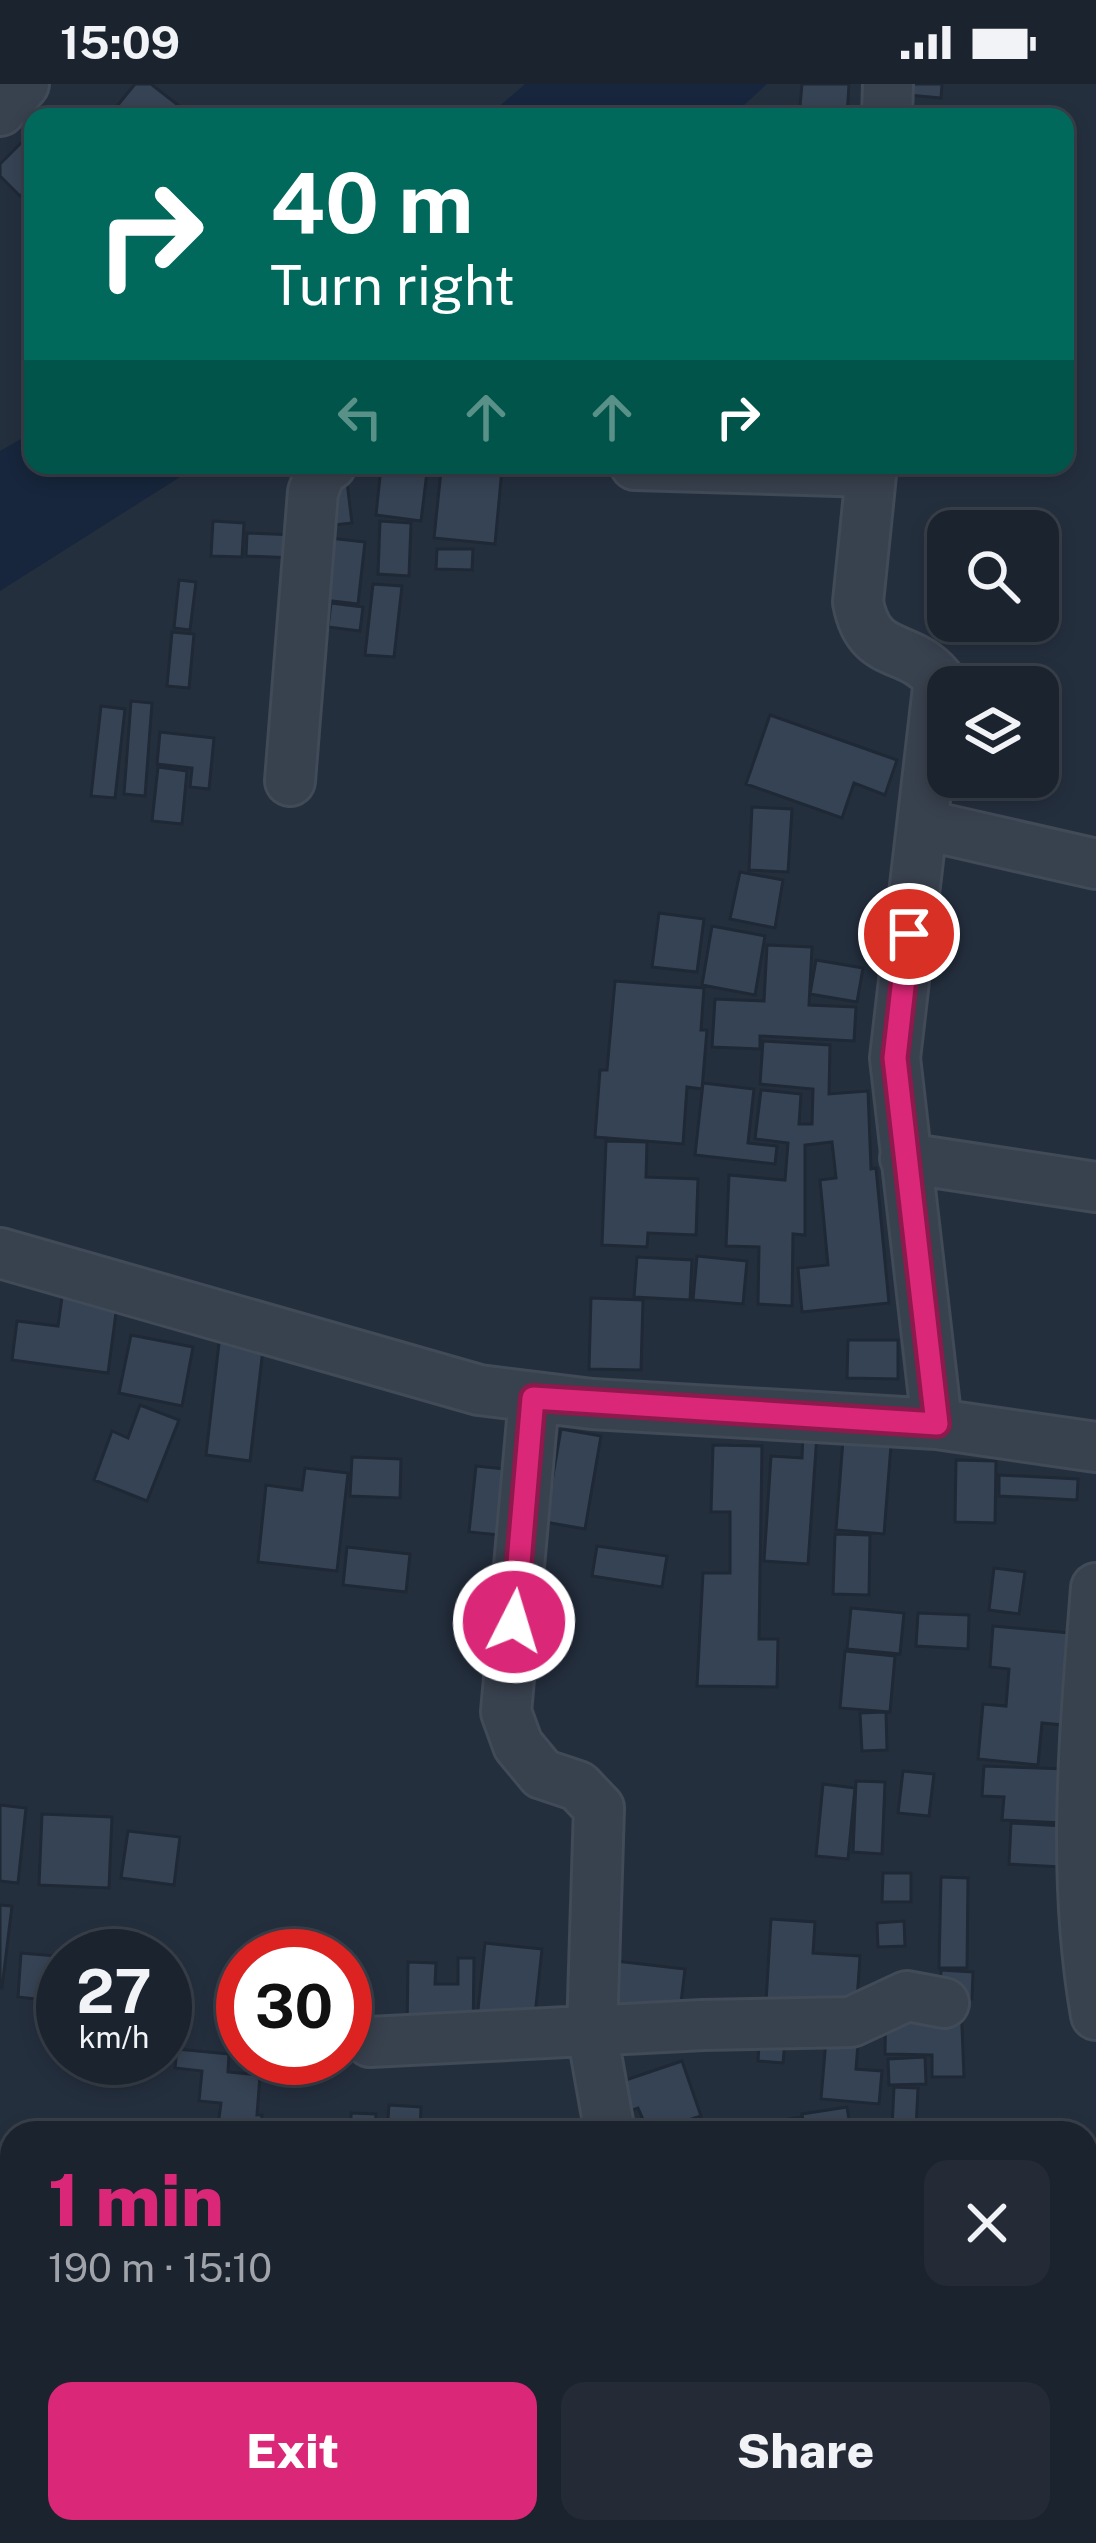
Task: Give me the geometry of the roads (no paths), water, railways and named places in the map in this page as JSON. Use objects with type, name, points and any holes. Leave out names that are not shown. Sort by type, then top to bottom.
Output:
[{"type":"street","points":[[0,111],[24,84]]},
{"type":"street","points":[[290,782],[313,493],[320,474]]},
{"type":"street","points":[[871,474],[858,602],[862,623],[872,638],[928,666],[939,679],[895,1058],[937,1424]]},
{"type":"street","points":[[925,825],[1096,864]]},
{"type":"street","points":[[905,1158],[1096,1187]]},
{"type":"street","points":[[0,1253],[479,1390],[533,1398],[937,1424],[1096,1447]]},
{"type":"street","points":[[533,1398],[506,1712],[518,1745],[542,1774],[578,1786],[599,1808],[592,2032],[608,2121]]},
{"type":"street","points":[[1096,1588],[1084,1741],[1080,1890],[1096,2014]]},
{"type":"street","points":[[372,2042],[851,2022],[907,1996],[944,2003]]},
{"type":"water","points":[[525,84],[767,84],[741,108],[497,108]]},
{"type":"water","points":[[24,437],[24,474],[185,474],[0,591],[0,451]]}]
